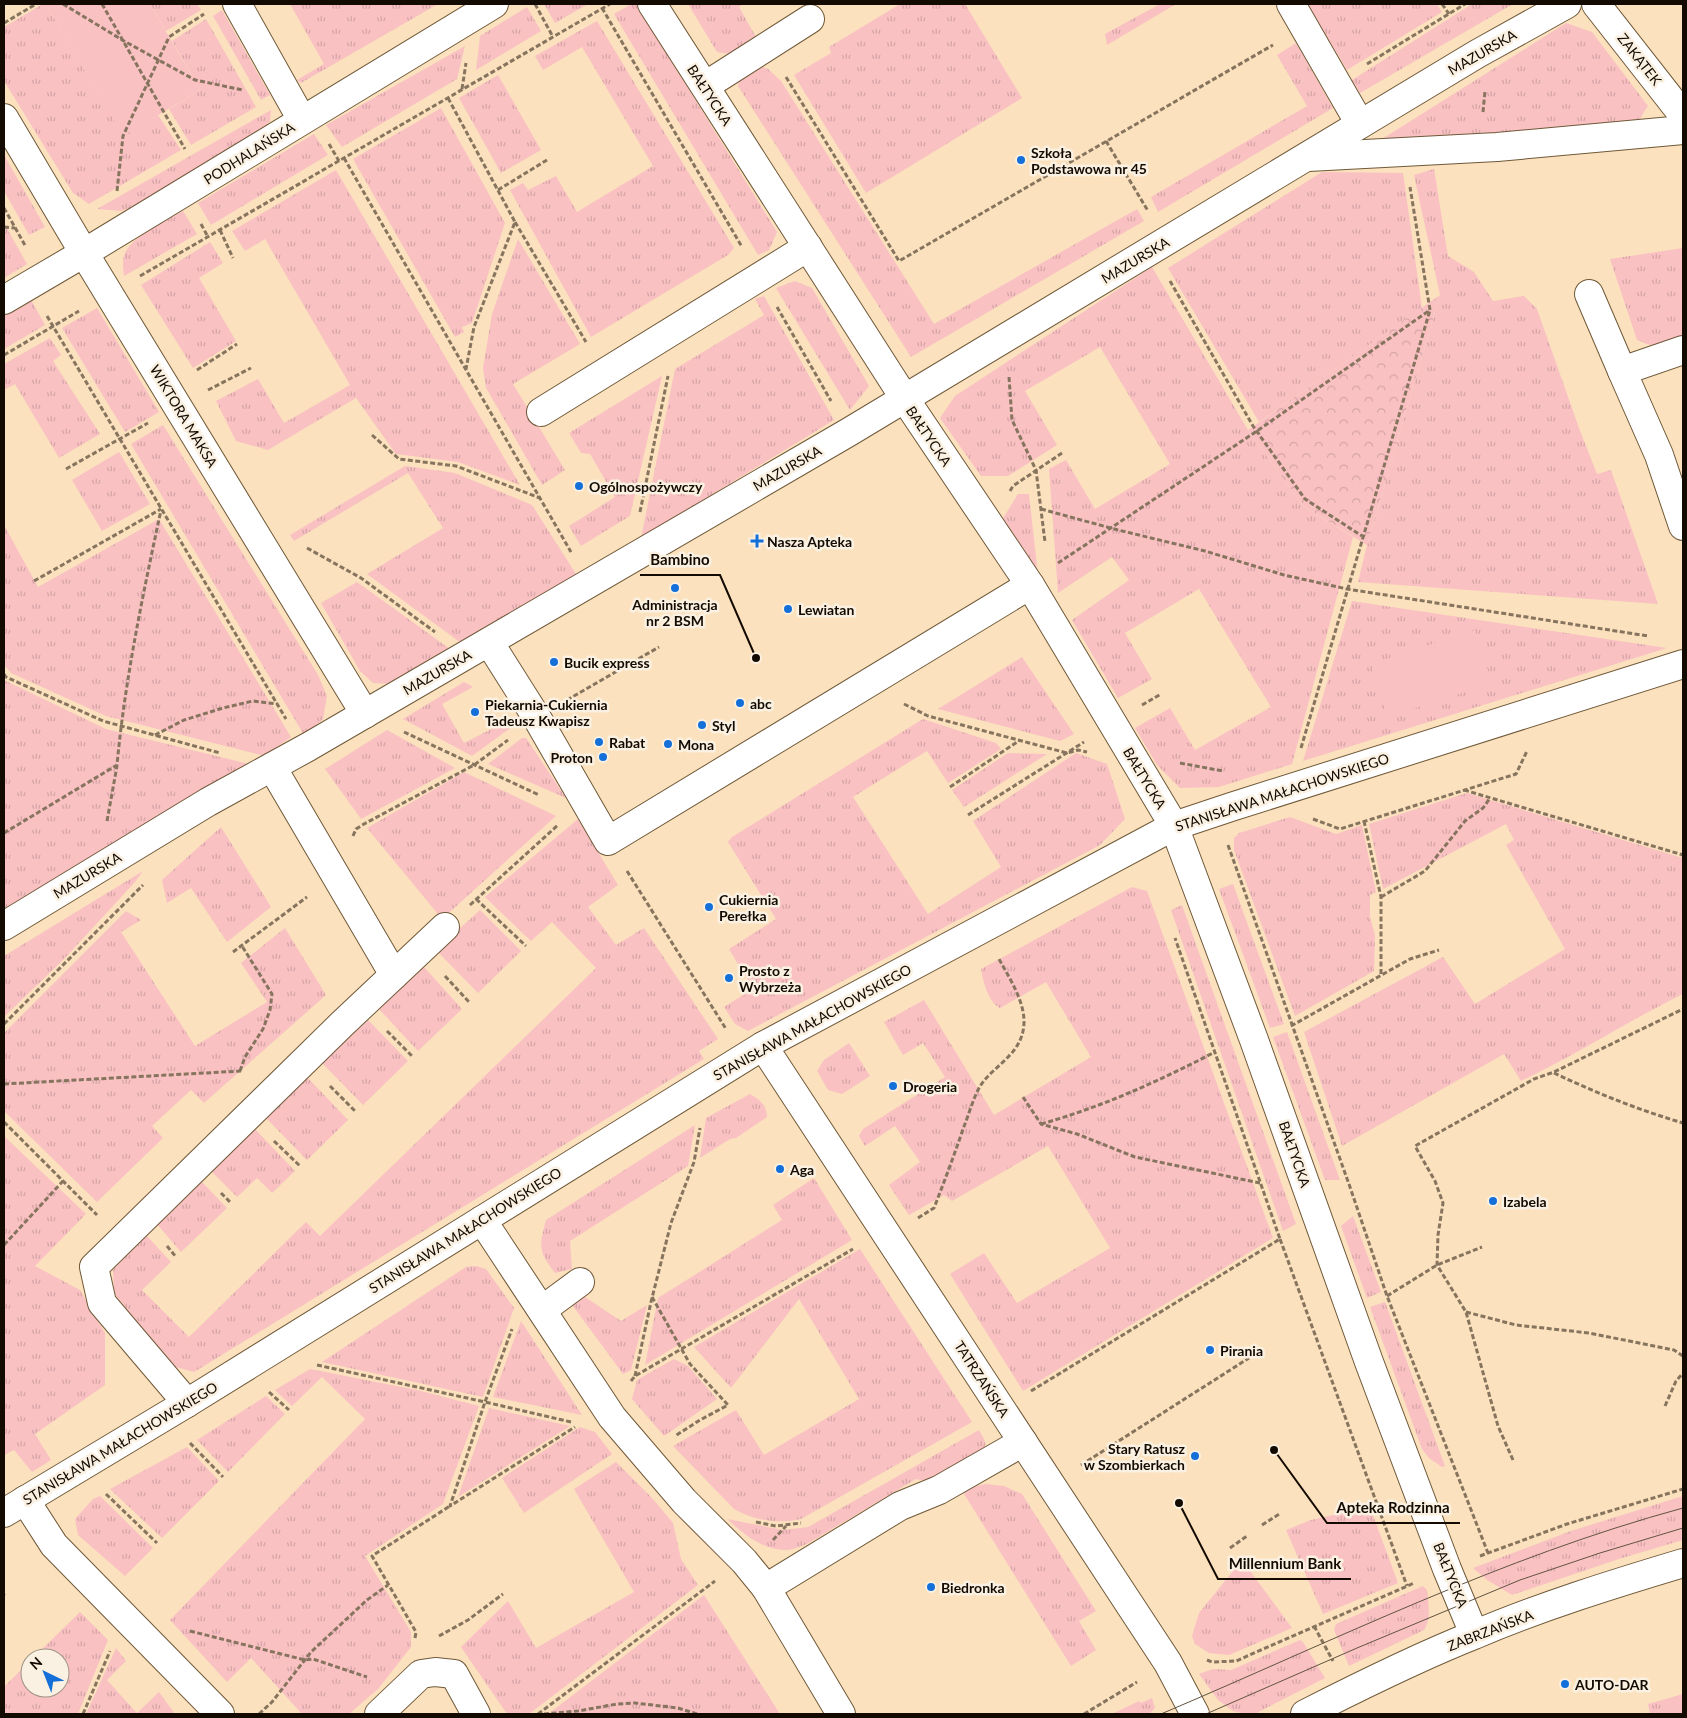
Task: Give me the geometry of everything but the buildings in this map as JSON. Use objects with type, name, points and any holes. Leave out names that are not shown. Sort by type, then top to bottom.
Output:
[{"type":"street","points":[[237,4],[302,120]]},
{"type":"street","name":"PODHALAŃSKA","points":[[4,300],[494,4]]},
{"type":"street","name":"BAŁTYCKA","points":[[652,4],[904,399],[1030,585],[1174,826],[1254,1040],[1351,1311],[1447,1569],[1474,1634]]},
{"type":"street","points":[[1291,4],[1360,124]]},
{"type":"street","name":"MAZURSKA","points":[[4,926],[208,802],[365,714],[849,432],[1477,54],[1567,4]]},
{"type":"street","name":"ZAKĄTEK","points":[[1596,4],[1683,115]]},
{"type":"street","points":[[705,86],[810,20]]},
{"type":"street","name":"WIKTORA MAKSA","points":[[4,118],[84,253],[365,714]]},
{"type":"street","points":[[1304,158],[1497,146],[1683,130]]},
{"type":"street","points":[[541,412],[808,247]]},
{"type":"street","points":[[1589,294],[1659,455],[1683,526]]},
{"type":"street","points":[[1622,370],[1683,350]]},
{"type":"street","points":[[477,648],[537,718],[580,807],[608,841],[1030,585]]},
{"type":"street","name":"STANISŁAWA MAŁACHOWSKIEGO","points":[[15,1507],[187,1403],[764,1046],[1174,826],[1683,664]]},
{"type":"street","points":[[272,767],[394,975]]},
{"type":"street","points":[[187,1403],[102,1303],[94,1267],[297,1068],[445,927]]},
{"type":"street","name":"TATRZAŃSKA","points":[[764,1046],[1168,1663],[1194,1714]]},
{"type":"street","points":[[482,1220],[594,1392],[628,1436],[684,1501],[744,1562],[766,1588],[841,1714]]},
{"type":"street","points":[[542,1310],[580,1282]]},
{"type":"street","points":[[766,1588],[900,1506],[939,1490],[1023,1442]]},
{"type":"street","points":[[15,1507],[54,1545],[210,1711]]},
{"type":"street","name":"ZABRZAŃSKA","points":[[1304,1714],[1474,1634],[1603,1587],[1683,1563]]},
{"type":"street","points":[[379,1714],[421,1674],[435,1672],[454,1674],[476,1714]]},
{"type":"path","points":[[4,23],[36,4]]},
{"type":"path","points":[[63,4],[124,41],[195,80],[251,92]]},
{"type":"path","points":[[102,4],[187,152]]},
{"type":"path","points":[[535,4],[553,37]]},
{"type":"path","points":[[4,355],[610,4]]},
{"type":"path","points":[[1442,4],[1448,14]]},
{"type":"path","points":[[1337,82],[1465,4]]},
{"type":"path","points":[[602,8],[849,432]]},
{"type":"path","points":[[117,193],[123,136],[169,37],[205,13]]},
{"type":"path","points":[[767,46],[899,262],[1304,27]]},
{"type":"path","points":[[1483,114],[1485,94]]},
{"type":"path","points":[[448,98],[515,222],[605,373]]},
{"type":"path","points":[[1106,141],[1257,431],[1305,499],[1362,536]]},
{"type":"path","points":[[1299,757],[1362,536],[1430,310],[1404,152]]},
{"type":"path","points":[[344,158],[589,583]]},
{"type":"path","points":[[498,190],[547,160]]},
{"type":"path","points":[[4,208],[15,228],[53,326],[304,749]]},
{"type":"path","points":[[466,370],[474,327],[515,222]]},
{"type":"path","points":[[4,227],[15,228]]},
{"type":"path","points":[[220,230],[233,258]]},
{"type":"path","points":[[1057,564],[1257,431],[1430,310]]},
{"type":"path","points":[[630,559],[668,372],[669,333]]},
{"type":"path","points":[[167,389],[237,344]]},
{"type":"path","points":[[1008,368],[1012,420],[1036,470],[1046,544]]},
{"type":"path","points":[[372,435],[399,459],[456,466],[540,498]]},
{"type":"path","points":[[66,469],[120,439]]},
{"type":"path","points":[[1013,486],[1062,453]]},
{"type":"path","points":[[34,581],[161,509]]},
{"type":"path","points":[[106,828],[117,765],[121,726],[161,509]]},
{"type":"path","points":[[1041,509],[1205,551],[1284,575],[1347,589],[1649,637]]},
{"type":"path","points":[[304,547],[361,578],[477,648]]},
{"type":"path","points":[[356,829],[474,765],[537,718],[659,647]]},
{"type":"path","points":[[4,674],[6,677],[103,721],[272,767]]},
{"type":"path","points":[[154,735],[184,720],[223,708],[253,701],[277,704]]},
{"type":"path","points":[[365,714],[474,765],[580,807],[445,927]]},
{"type":"path","points":[[928,716],[935,717]]},
{"type":"path","points":[[968,815],[1112,723]]},
{"type":"path","points":[[950,786],[1020,740]]},
{"type":"path","points":[[1308,817],[1340,829],[1516,774],[1529,745]]},
{"type":"path","points":[[4,833],[117,765]]},
{"type":"path","points":[[1464,790],[1683,855]]},
{"type":"path","points":[[1380,897],[1425,871],[1465,821],[1483,808],[1490,798]]},
{"type":"path","points":[[1364,821],[1380,897],[1381,974]]},
{"type":"path","points":[[1226,839],[1387,1296],[1488,1553]]},
{"type":"path","points":[[608,841],[731,1036]]},
{"type":"path","points":[[233,952],[336,875]]},
{"type":"path","points":[[4,1024],[144,884]]},
{"type":"path","points":[[476,899],[526,946]]},
{"type":"path","points":[[1173,933],[1280,1239],[1407,1586]]},
{"type":"path","points":[[240,1071],[245,1057],[263,1029],[270,1010],[272,994],[242,946]]},
{"type":"path","points":[[1254,1040],[1292,1025],[1410,959],[1439,950]]},
{"type":"path","points":[[914,1220],[934,1208],[978,1089],[1012,1053],[1020,1040],[1024,1018],[1023,1008],[1020,998],[996,954]]},
{"type":"path","points":[[1513,1460],[1498,1426],[1466,1312],[1437,1265],[1438,1235],[1443,1202],[1435,1180],[1415,1146],[1534,1079],[1554,1072],[1683,1009]]},
{"type":"path","points":[[1041,1124],[1076,1114],[1159,1081],[1215,1052]]},
{"type":"path","points":[[4,1084],[297,1068]]},
{"type":"path","points":[[1554,1072],[1652,1114],[1683,1123]]},
{"type":"path","points":[[1023,1097],[1041,1124],[1076,1134],[1135,1157],[1260,1183]]},
{"type":"path","points":[[635,1376],[652,1297],[671,1223],[694,1162],[701,1120]]},
{"type":"path","points":[[4,1122],[122,1240]]},
{"type":"path","points":[[4,1245],[63,1181]]},
{"type":"path","points":[[1030,1391],[1280,1239]]},
{"type":"path","points":[[626,1387],[635,1376],[855,1247]]},
{"type":"path","points":[[1351,1311],[1387,1296],[1437,1265],[1482,1247]]},
{"type":"path","points":[[652,1297],[690,1364],[728,1405],[671,1439]]},
{"type":"path","points":[[1466,1312],[1516,1325],[1589,1332],[1674,1350],[1683,1356]]},
{"type":"path","points":[[1080,1466],[1249,1358]]},
{"type":"path","points":[[322,1359],[314,1364],[579,1424],[372,1556],[416,1632],[415,1641]]},
{"type":"path","points":[[1665,1406],[1676,1381],[1683,1373]]},
{"type":"path","points":[[450,1506],[485,1402]]},
{"type":"path","points":[[189,1441],[223,1476]]},
{"type":"path","points":[[100,1489],[158,1543]]},
{"type":"path","points":[[1084,1714],[1189,1650],[1212,1662],[1236,1661],[1407,1586],[1488,1553],[1567,1524],[1683,1489]]},
{"type":"path","points":[[1262,1525],[1280,1513]]},
{"type":"path","points":[[750,1520],[776,1526],[804,1523]]},
{"type":"path","points":[[538,1714],[701,1590],[766,1546],[786,1526]]},
{"type":"path","points":[[1230,1548],[1246,1536]]},
{"type":"path","points":[[259,1714],[272,1702],[311,1652],[367,1600],[388,1585]]},
{"type":"path","points":[[468,1620],[504,1594]]},
{"type":"path","points":[[187,1630],[304,1660],[313,1659],[369,1677]]},
{"type":"path","points":[[83,1714],[110,1651]]},
{"type":"path","points":[[544,1714],[635,1703],[678,1708],[698,1714]]},
{"type":"green space","points":[[46,4],[123,135],[158,115],[181,150],[89,204],[73,193],[4,81],[4,27]]},
{"type":"green space","points":[[46,4],[150,4],[200,90],[123,136]]},
{"type":"green space","points":[[150,4],[197,4],[201,10],[166,31]]},
{"type":"green space","points":[[290,4],[438,4],[301,83],[297,80],[324,64]]},
{"type":"green space","points":[[544,4],[588,4],[555,23]]},
{"type":"green space","points":[[631,4],[636,4],[777,232],[769,250],[758,255],[614,14]]},
{"type":"green space","points":[[688,4],[743,4],[739,7],[756,37],[731,54],[717,52]]},
{"type":"green space","points":[[900,4],[965,4],[1022,98],[866,193],[794,75],[831,53],[829,47]]},
{"type":"green space","points":[[1160,4],[1176,4],[1107,45],[1105,34]]},
{"type":"green space","points":[[1437,4],[1442,12],[1347,70],[1308,5]]},
{"type":"green space","points":[[1472,4],[1513,4],[1360,93],[1352,80]]},
{"type":"green space","points":[[527,7],[541,31],[476,70],[480,36]]},
{"type":"green space","points":[[222,10],[270,95],[261,100],[213,16]]},
{"type":"green space","points":[[206,19],[256,107],[191,145],[169,109],[200,90],[172,41]]},
{"type":"green space","points":[[597,21],[734,248],[728,255],[591,337],[510,190],[523,183],[528,190],[556,176],[577,212],[653,166],[582,47],[543,70],[535,56]]},
{"type":"green space","points":[[1566,23],[1592,32],[1648,106],[1637,123],[1371,146]]},
{"type":"green space","points":[[1296,43],[1333,108],[1158,212],[1151,197],[1307,106],[1277,55]]},
{"type":"green space","points":[[465,46],[457,79],[342,147],[326,125]]},
{"type":"green space","points":[[755,64],[768,69],[781,81],[934,324],[1137,209],[1144,221],[911,357],[738,86],[741,72]]},
{"type":"green space","points":[[498,75],[541,150],[501,173],[459,98]]},
{"type":"green space","points":[[441,108],[505,223],[472,323],[462,327],[464,332],[455,337],[353,159]]},
{"type":"green space","points":[[271,110],[270,121],[260,133],[136,206],[121,211],[97,209]]},
{"type":"green space","points":[[314,134],[328,155],[211,225],[198,203]]},
{"type":"green space","points":[[4,155],[45,227],[29,235],[4,191]]},
{"type":"green space","points":[[1434,169],[1448,256],[1474,272],[1493,301],[1524,296],[1537,309],[1597,474],[1611,470],[1658,604],[1358,582],[1367,545],[1440,295],[1414,175]]},
{"type":"green space","points":[[336,170],[520,485],[458,462],[396,454],[356,398],[268,450],[236,441],[216,401],[258,379],[284,423],[350,385],[265,239],[245,251],[232,231]]},
{"type":"green space","points":[[1322,172],[1403,173],[1422,308],[1259,422],[1168,268]]},
{"type":"green space","points":[[183,211],[197,234],[124,276],[123,259],[129,247],[151,229]]},
{"type":"green space","points":[[4,223],[27,264],[4,278]]},
{"type":"green space","points":[[518,239],[580,344],[513,384],[565,470],[542,485],[486,388],[483,368],[492,314]]},
{"type":"green space","points":[[210,242],[223,263],[199,278],[236,341],[193,368],[141,285]]},
{"type":"green space","points":[[1683,248],[1683,339],[1655,347],[1637,340],[1610,259]]},
{"type":"green space","points":[[1152,267],[1248,430],[1303,506],[1353,537],[1292,764],[1219,787],[1180,788],[1157,765],[1135,728],[1170,708],[1195,750],[1271,707],[1199,589],[1125,633],[1152,679],[1118,698],[1072,620],[1129,580],[1112,557],[1058,593],[1049,469],[1066,460],[1095,509],[1170,464],[1100,347],[1025,391],[1057,445],[1008,476],[981,476],[940,418],[955,396]]},
{"type":"green space","points":[[795,281],[812,288],[869,386],[850,410],[776,288]]},
{"type":"green space","points":[[1440,295],[1367,545],[1303,506],[1248,430]]},
{"type":"green space","points":[[764,296],[834,420],[641,538],[675,369],[764,315],[755,299]]},
{"type":"green space","points":[[30,298],[45,325],[4,349],[4,313]]},
{"type":"green space","points":[[97,308],[159,412],[125,432],[62,328]]},
{"type":"green space","points":[[50,338],[61,355],[53,361],[100,434],[59,458],[15,384],[4,390],[4,364]]},
{"type":"green space","points":[[662,376],[630,516],[581,546],[569,526],[615,497],[590,454],[581,453],[569,433]]},
{"type":"green space","points":[[163,425],[318,675],[327,696],[323,719],[304,735],[131,444]]},
{"type":"green space","points":[[119,452],[150,504],[102,531],[72,480]]},
{"type":"green space","points":[[405,466],[455,473],[532,505],[576,574],[461,643],[367,574],[443,528],[408,473],[294,541],[290,535]]},
{"type":"green space","points":[[1018,494],[1029,494],[1038,575],[1002,520]]},
{"type":"green space","points":[[159,519],[291,737],[265,756],[106,716],[11,673],[4,665],[4,525],[38,587]]},
{"type":"green space","points":[[357,582],[450,649],[392,684],[373,683],[360,671],[321,603]]},
{"type":"green space","points":[[1352,601],[1667,648],[1303,761]]},
{"type":"green space","points":[[1475,630],[1492,683],[1388,717],[1371,664]]},
{"type":"green space","points":[[1022,657],[1074,734],[1060,741],[938,709]]},
{"type":"green space","points":[[4,680],[106,729],[253,765],[4,912]]},
{"type":"green space","points":[[464,682],[473,687],[442,704],[464,743],[509,720],[513,726],[472,756],[403,719]]},
{"type":"green space","points":[[923,719],[996,743],[1001,749],[948,783],[927,751],[853,797],[928,914],[1001,867],[973,821],[1076,753],[1107,764],[1125,819],[1100,845],[748,1031],[735,1024],[724,1007],[753,989],[729,949],[776,919],[728,842],[732,837]]},
{"type":"green space","points":[[387,730],[455,768],[361,819],[325,769]]},
{"type":"green space","points":[[522,738],[526,738],[566,798],[488,764]]},
{"type":"green space","points":[[1008,753],[1047,754],[964,807],[952,790]]},
{"type":"green space","points":[[464,772],[556,816],[442,919],[367,828]]},
{"type":"green space","points":[[1467,793],[1683,858],[1683,994],[1521,1081],[1504,1054],[1342,1146],[1304,1032],[1443,957],[1475,1004],[1565,949],[1506,845],[1514,840],[1506,824],[1383,889],[1369,824]]},
{"type":"green space","points":[[1290,817],[1336,834],[1362,825],[1376,892],[1370,895],[1370,917],[1375,935],[1374,971],[1295,1016],[1234,850],[1234,838],[1239,833]]},
{"type":"green space","points":[[578,819],[618,885],[588,907],[616,945],[644,928],[718,1039],[699,1051],[704,1059],[194,1372],[172,1366],[114,1293],[113,1270],[146,1235],[171,1262],[142,1290],[189,1337],[306,1222],[320,1236],[596,968],[552,922],[531,941],[485,897]]},
{"type":"green space","points":[[221,827],[271,907],[227,942],[191,888],[167,903],[162,880]]},
{"type":"green space","points":[[143,871],[65,958],[4,1017],[4,956]]},
{"type":"green space","points":[[1233,884],[1284,1024],[1270,1028],[1219,889]]},
{"type":"green space","points":[[1132,887],[1147,891],[1273,1238],[1023,1391],[950,1274],[984,1253],[1017,1303],[1110,1248],[1048,1146],[952,1201],[944,1195],[909,1215],[889,1185],[920,1162],[895,1126],[865,1146],[859,1136],[863,1129],[945,1077],[923,1043],[903,1055],[884,1022],[924,1000],[994,1115],[1091,1057],[1046,982],[1000,1008],[989,996],[981,969]]},
{"type":"green space","points":[[1182,905],[1296,1224],[1283,1231],[1171,910]]},
{"type":"green space","points":[[480,910],[521,951],[478,993],[436,950]]},
{"type":"green space","points":[[126,911],[141,920],[121,932],[195,1046],[267,1002],[241,963],[285,928],[326,995],[204,1103],[191,1090],[152,1126],[163,1138],[97,1202],[4,1111],[4,1033]]},
{"type":"green space","points":[[424,967],[462,1009],[418,1051],[379,1009]]},
{"type":"green space","points":[[368,1020],[408,1061],[363,1105],[322,1063]]},
{"type":"green space","points":[[1287,1032],[1340,1180],[1325,1180],[1273,1037]]},
{"type":"green space","points":[[849,1043],[870,1076],[842,1094],[828,1090],[817,1071],[824,1060]]},
{"type":"green space","points":[[307,1077],[348,1120],[307,1160],[265,1117]]},
{"type":"green space","points":[[750,1094],[762,1103],[766,1109],[767,1117],[736,1138],[730,1139],[700,1158],[706,1118]]},
{"type":"green space","points":[[695,1125],[688,1166],[570,1241],[572,1269],[555,1273],[545,1259],[542,1248],[541,1242],[546,1220]]},
{"type":"green space","points":[[254,1128],[295,1171],[272,1193],[257,1178],[237,1197],[211,1171]]},
{"type":"green space","points":[[4,1136],[86,1214],[35,1266],[80,1290],[105,1333],[105,1385],[35,1434],[51,1460],[32,1472],[14,1450],[4,1455]]},
{"type":"green space","points":[[814,1178],[852,1240],[645,1365],[658,1298],[782,1220],[773,1205]]},
{"type":"green space","points":[[201,1181],[227,1208],[181,1252],[156,1223]]},
{"type":"green space","points":[[1353,1216],[1381,1292],[1367,1298],[1341,1226]]},
{"type":"green space","points":[[860,1249],[972,1422],[801,1519],[775,1521],[758,1519],[742,1513],[734,1509],[673,1446],[736,1410],[764,1455],[859,1399],[799,1299],[731,1388],[694,1347]]},
{"type":"green space","points":[[476,1266],[486,1269],[514,1308],[483,1397],[322,1362],[466,1267]]},
{"type":"green space","points":[[582,1295],[621,1321],[647,1305],[631,1370],[623,1374],[570,1302]]},
{"type":"green space","points":[[1385,1302],[1445,1466],[1442,1467],[1429,1458],[1422,1449],[1370,1307]]},
{"type":"green space","points":[[521,1321],[582,1415],[493,1397]]},
{"type":"green space","points":[[674,1359],[688,1366],[717,1399],[664,1436],[632,1399],[637,1380]]},
{"type":"green space","points":[[310,1369],[417,1390],[479,1406],[443,1504],[365,1556],[411,1632],[411,1647],[378,1689],[349,1714],[302,1714],[251,1658],[227,1682],[170,1620],[365,1419],[322,1377],[292,1406],[275,1390]]},
{"type":"green space","points":[[266,1396],[285,1414],[228,1472],[197,1440]]},
{"type":"green space","points":[[489,1408],[570,1426],[458,1497]]},
{"type":"green space","points":[[580,1427],[595,1432],[612,1454],[524,1513],[502,1478]]},
{"type":"green space","points":[[979,1430],[985,1443],[983,1452],[938,1484],[916,1479],[807,1544],[788,1550],[770,1548],[747,1536],[727,1519],[783,1530],[808,1527]]},
{"type":"green space","points":[[187,1447],[219,1481],[162,1538],[110,1489]]},
{"type":"green space","points":[[616,1462],[653,1499],[673,1523],[681,1559],[698,1585],[529,1714],[507,1714],[461,1647],[508,1601],[536,1648],[634,1592],[574,1489]]},
{"type":"green space","points":[[986,1484],[1004,1486],[1022,1494],[1096,1611],[1079,1621],[1096,1650],[1071,1666],[961,1489]]},
{"type":"green space","points":[[100,1496],[153,1548],[125,1576],[78,1535],[75,1519],[93,1499]]},
{"type":"green space","points":[[1683,1496],[1683,1540],[1619,1559],[1512,1595],[1487,1580],[1473,1568],[1571,1531]]},
{"type":"green space","points":[[1370,1507],[1398,1583],[1323,1614],[1286,1530],[1311,1520]]},
{"type":"green space","points":[[1242,1560],[1292,1628],[1229,1655],[1209,1653],[1195,1644],[1192,1636],[1199,1613]]},
{"type":"green space","points":[[1423,1586],[1427,1590],[1429,1610],[1428,1621],[1424,1630],[1349,1666],[1334,1630],[1336,1624]]},
{"type":"green space","points":[[704,1595],[780,1714],[548,1714]]},
{"type":"green space","points":[[80,1612],[108,1640],[78,1714],[4,1714],[4,1687],[20,1671],[20,1698],[70,1698],[70,1648],[43,1648]]},
{"type":"green space","points":[[1300,1640],[1325,1678],[1255,1714],[1233,1711],[1218,1700],[1199,1674],[1213,1669],[1231,1670]]},
{"type":"green space","points":[[116,1648],[126,1661],[107,1680],[137,1713],[159,1692],[175,1714],[86,1714]]},
{"type":"green space","points":[[1683,1694],[1683,1714],[1650,1714],[1648,1704]]},
{"type":"green space","points":[[1152,1698],[1155,1708],[1149,1714],[1112,1714],[1139,1701],[1141,1703]]},
{"type":"tram line","points":[[1161,1714],[1484,1575],[1616,1528],[1683,1508]]},
{"type":"tram line","points":[[1206,1714],[1520,1580],[1683,1528]]},
{"type":"place","name":"Szkoła Podstawowa nr 45","points":[[1021,160]]},
{"type":"place","name":"Ogólnospożywczy","points":[[579,486]]},
{"type":"place","name":"Nasza Apteka","points":[[757,541]]},
{"type":"place","name":"Administracja nr 2 BSM","points":[[675,588]]},
{"type":"place","name":"Lewiatan","points":[[788,609]]},
{"type":"place","name":"Bambino","points":[[756,658]]},
{"type":"place","name":"Bucik express","points":[[554,662]]},
{"type":"place","name":"abc","points":[[740,703]]},
{"type":"place","name":"Piekarnia-Cukiernia Tadeusz Kwapisz","points":[[475,712]]},
{"type":"place","name":"Styl","points":[[702,725]]},
{"type":"place","name":"Rabat","points":[[599,742]]},
{"type":"place","name":"Mona","points":[[668,744]]},
{"type":"place","name":"Proton","points":[[603,757]]},
{"type":"place","name":"Cukiernia Perełka","points":[[709,907]]},
{"type":"place","name":"Prosto z Wybrzeża","points":[[729,978]]},
{"type":"place","name":"Drogeria","points":[[893,1086]]},
{"type":"place","name":"Aga","points":[[780,1169]]},
{"type":"place","name":"Izabela","points":[[1493,1201]]},
{"type":"place","name":"Pirania","points":[[1210,1350]]},
{"type":"place","name":"Apteka Rodzinna","points":[[1274,1450]]},
{"type":"place","name":"Stary Ratusz w Szombierkach","points":[[1195,1456]]},
{"type":"place","name":"Millennium Bank","points":[[1179,1503]]},
{"type":"place","name":"Biedronka","points":[[931,1587]]},
{"type":"place","name":"AUTO-DAR","points":[[1565,1684]]}]
